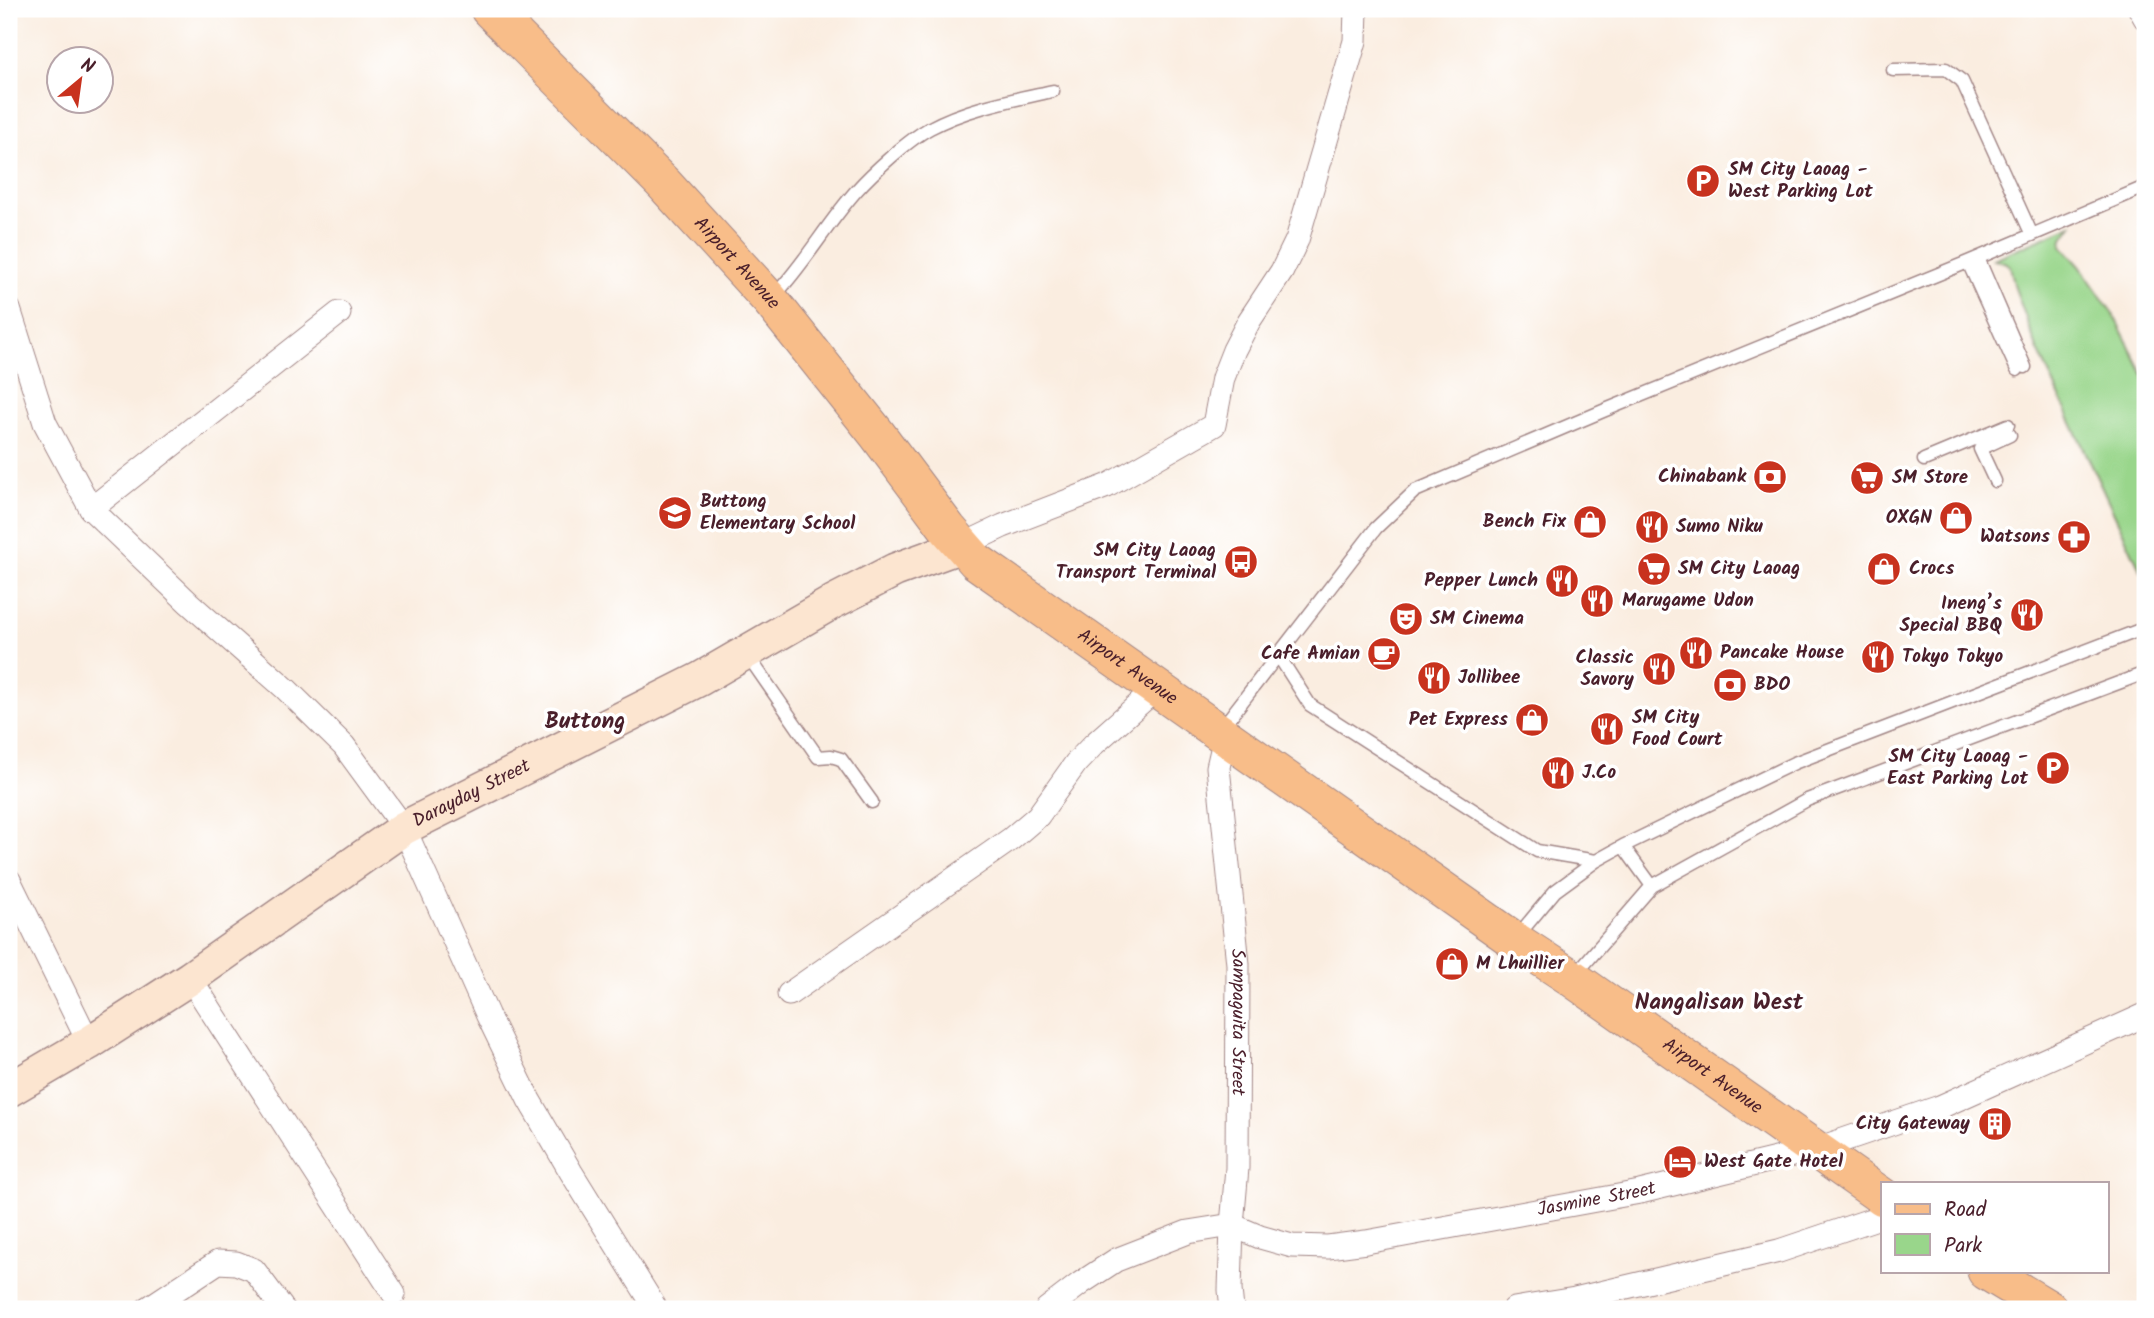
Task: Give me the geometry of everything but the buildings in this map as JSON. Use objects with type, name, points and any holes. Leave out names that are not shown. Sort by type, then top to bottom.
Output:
[{"type":"main road","name":"Airport Avenue","points":[[489,9],[664,184],[770,300],[877,434],[961,546],[976,561],[1881,1195]]},
{"type":"main road","points":[[1988,1272],[2049,1309]]},
{"type":"street","points":[[961,546],[1107,486],[1214,425],[1223,378],[1234,350],[1249,321],[1282,271],[1297,240],[1355,41],[1356,9]]},
{"type":"street","points":[[2140,9],[2145,18]]},
{"type":"street","points":[[9,309],[45,423],[90,509],[179,594],[286,689],[344,746],[404,828],[488,1016],[529,1100],[656,1309]]},
{"type":"street","points":[[90,509],[339,313]]},
{"type":"street","name":"Darayday Street","points":[[9,1090],[89,1043],[190,978],[404,828],[700,680],[895,570],[961,546]]},
{"type":"street","points":[[789,994],[1011,839],[1038,816],[1076,763],[1094,744],[1157,688]]},
{"type":"street","name":"Sampaguita Street","points":[[1222,735],[1218,767],[1238,964],[1237,1168],[1232,1225],[1232,1309]]},
{"type":"street","points":[[9,880],[89,1043]]},
{"type":"street","points":[[190,978],[394,1294]]},
{"type":"street","name":"Jasmine Street","points":[[1232,1225],[1292,1246],[1328,1247],[1640,1192],[1817,1149],[1940,1107],[2145,1016]]},
{"type":"street","points":[[1514,1309],[1575,1299],[1779,1251],[1881,1215]]},
{"type":"street","points":[[1047,1309],[1116,1260],[1188,1232],[1232,1225]]},
{"type":"street","points":[[147,1309],[218,1262],[236,1263],[254,1270],[283,1309]]},
{"type":"lane","points":[[1893,70],[1946,69],[1962,81],[2032,235]]},
{"type":"lane","points":[[770,300],[790,279],[856,192],[887,161],[929,129],[981,108],[1053,91]]},
{"type":"lane","points":[[1222,735],[1278,655],[1376,528],[1415,491],[2145,187]]},
{"type":"lane","points":[[1973,260],[2021,368]]},
{"type":"lane","points":[[1924,460],[2009,430],[1980,449],[1995,481]]},
{"type":"lane","points":[[1514,940],[1555,891],[1596,860],[1623,846],[1794,763],[2145,628]]},
{"type":"lane","points":[[746,653],[818,757],[831,756],[841,759],[872,802]]},
{"type":"lane","points":[[1278,655],[1310,705],[1537,851],[1596,860]]},
{"type":"lane","points":[[1572,978],[1652,886],[1807,800],[2145,673]]},
{"type":"lane","points":[[1623,846],[1652,886]]},
{"type":"green space","points":[[2072,225],[2063,238],[2062,246],[2080,266],[2113,314],[2145,377],[2145,574],[2141,571],[2037,348],[2015,288],[2010,266],[1993,259]]},
{"type":"place","name":"SM City Laoag - West Parking Lot","points":[[1703,181]]},
{"type":"place","name":"Chinabank","points":[[1770,477]]},
{"type":"place","name":"SM Store","points":[[1867,478]]},
{"type":"place","name":"Buttong Elementary School","points":[[675,513]]},
{"type":"place","name":"OXGN","points":[[1956,518]]},
{"type":"place","name":"Bench Fix","points":[[1590,522]]},
{"type":"place","name":"Sumo Niku","points":[[1652,527]]},
{"type":"place","name":"Watsons","points":[[2074,537]]},
{"type":"place","name":"SM City Laoag Transport Terminal","points":[[1241,562]]},
{"type":"place","name":"SM City Laoag","points":[[1654,569]]},
{"type":"place","name":"Crocs","points":[[1884,569]]},
{"type":"place","name":"Pepper Lunch","points":[[1562,581]]},
{"type":"place","name":"Marugame Udon","points":[[1597,601]]},
{"type":"place","name":"Ineng’s Special BBQ","points":[[2027,615]]},
{"type":"place","name":"SM Cinema","points":[[1406,619]]},
{"type":"place","name":"Pancake House","points":[[1696,653]]},
{"type":"place","name":"Cafe Amian","points":[[1384,654]]},
{"type":"place","name":"Tokyo Tokyo","points":[[1878,657]]},
{"type":"place","name":"Classic Savory","points":[[1659,669]]},
{"type":"place","name":"Jollibee","points":[[1434,678]]},
{"type":"place","name":"BDO","points":[[1730,685]]},
{"type":"place","name":"Pet Express","points":[[1532,720]]},
{"type":"place","name":"SM City Food Court","points":[[1607,729]]},
{"type":"place","name":"SM City Laoag - East Parking Lot","points":[[2053,768]]},
{"type":"place","name":"J.Co","points":[[1558,773]]},
{"type":"place","name":"M Lhuillier","points":[[1452,964]]},
{"type":"place","name":"City Gateway","points":[[1995,1124]]},
{"type":"place","name":"West Gate Hotel","points":[[1680,1162]]},
{"type":"district","name":"Buttong","points":[[585,722]]},
{"type":"district","name":"Nangalisan West","points":[[1719,1003]]}]
